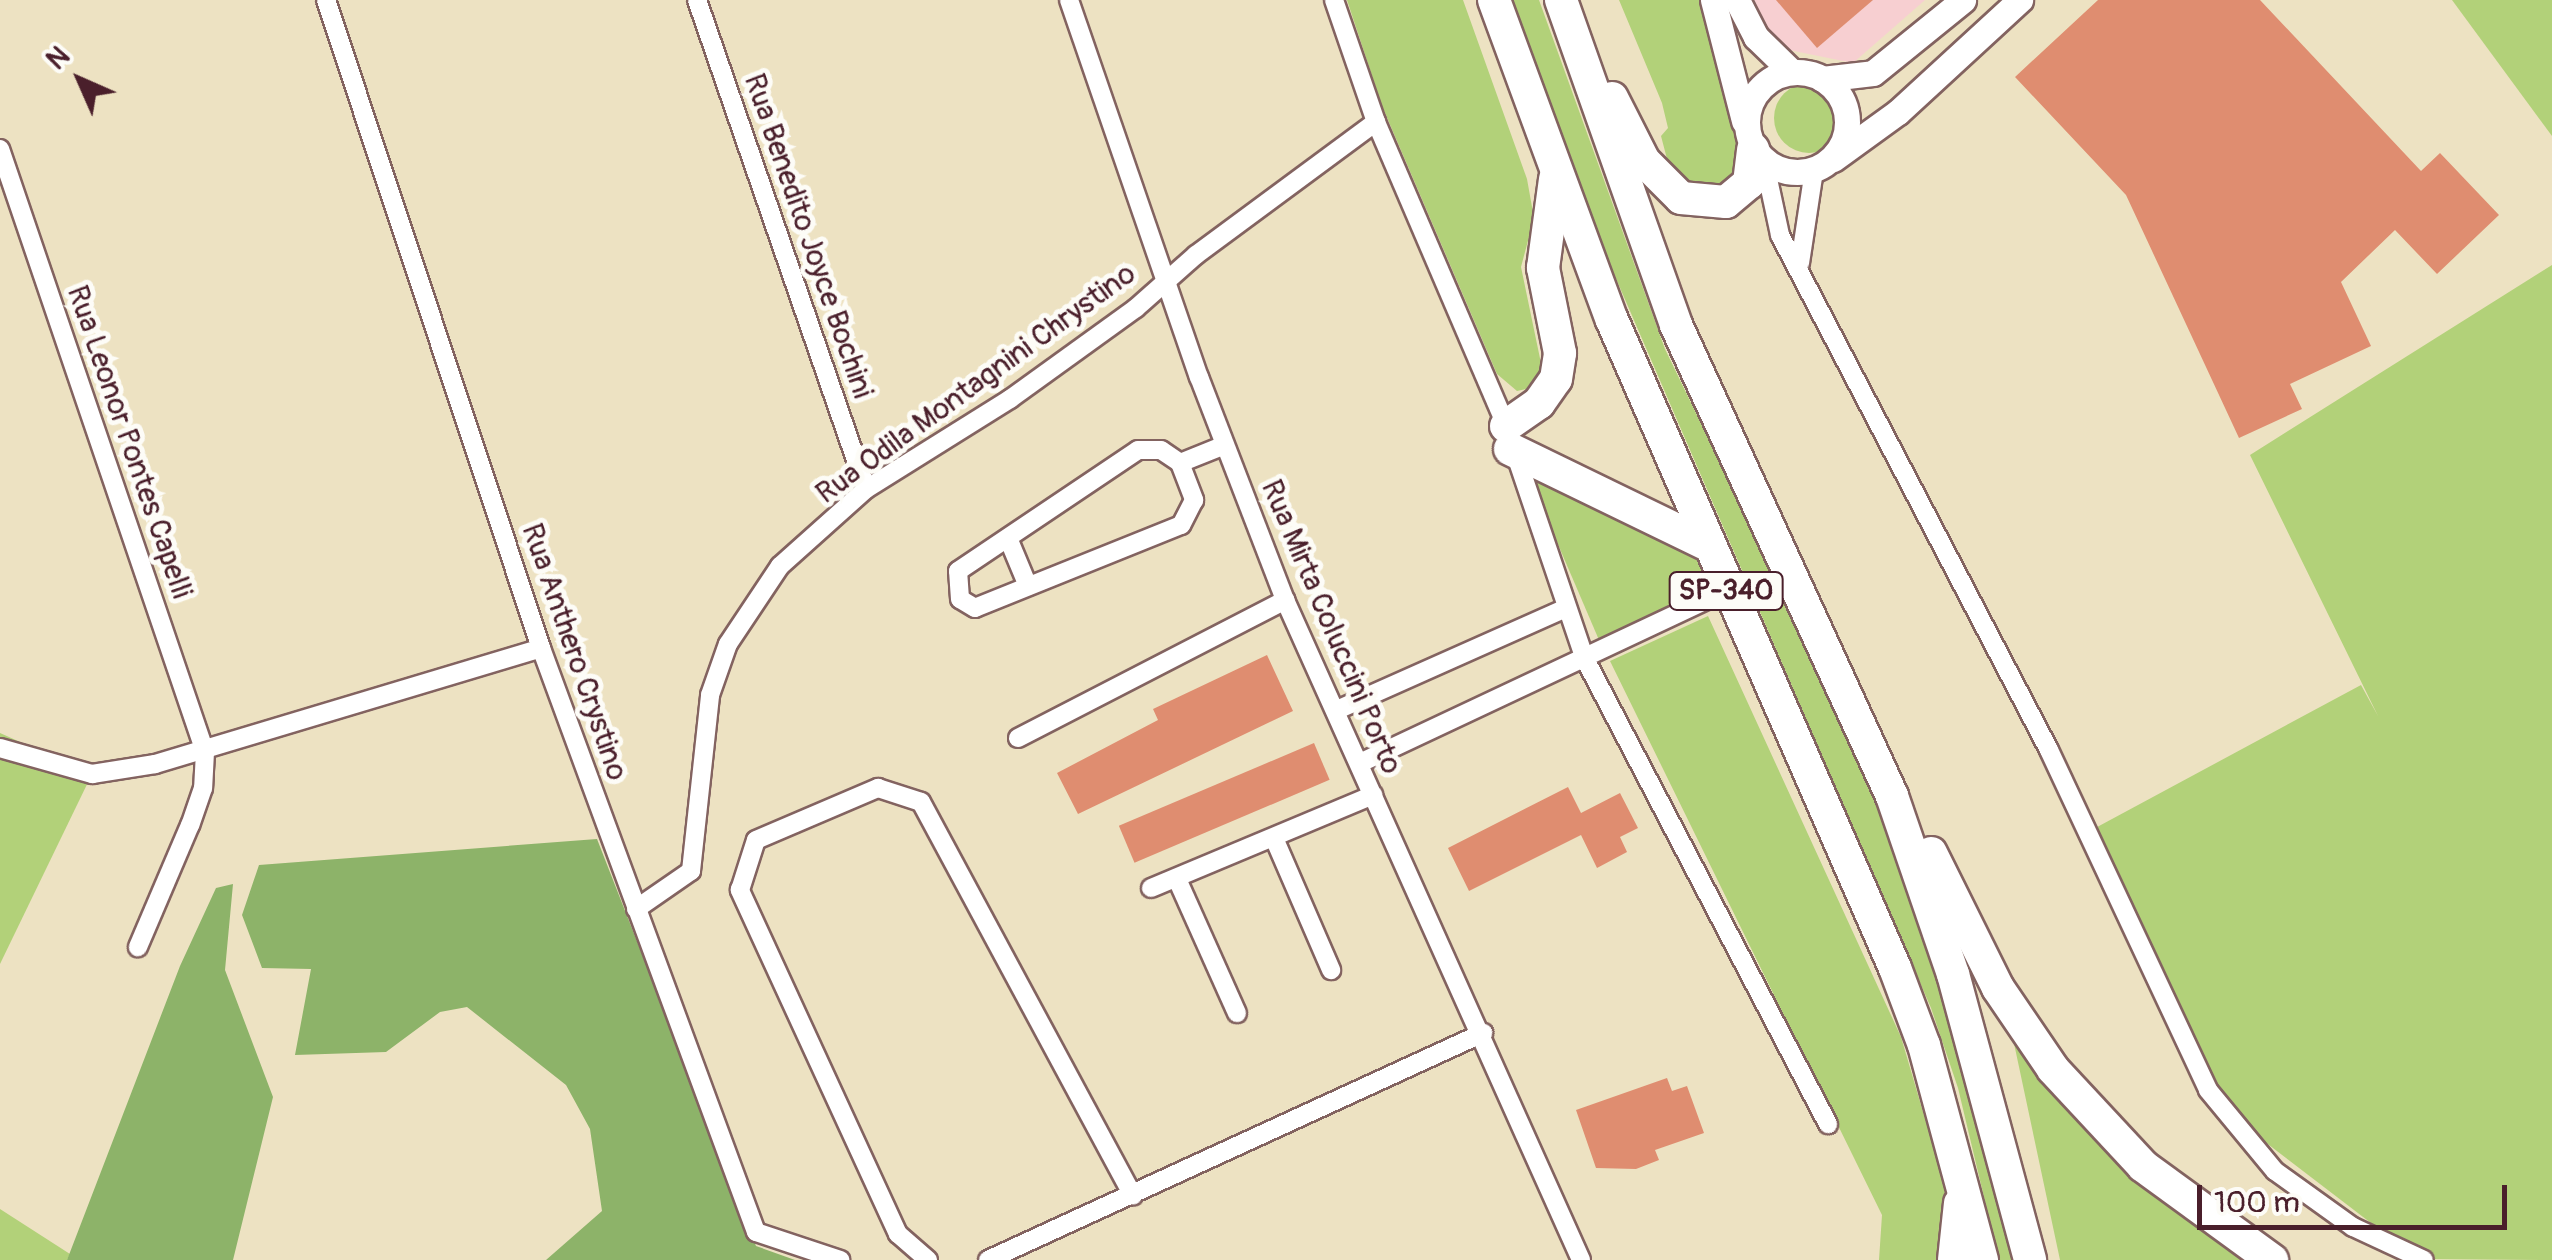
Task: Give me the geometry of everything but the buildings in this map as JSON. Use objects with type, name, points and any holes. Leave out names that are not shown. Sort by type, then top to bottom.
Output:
[{"type":"highway","name":"SP-340","points":[[1494,0],[1556,174],[1726,592],[1895,968],[1963,1179],[1982,1260]]},
{"type":"highway","name":"SP-340","points":[[1561,0],[1676,325],[1892,796],[1954,974],[2030,1260]]},
{"type":"highway","points":[[1574,0],[1617,112],[1663,186],[1702,204],[1726,202],[1749,184],[1755,148]]},
{"type":"highway","points":[[1556,174],[1544,268],[1560,353],[1556,379],[1508,437],[1710,546]]},
{"type":"highway","points":[[1837,673],[1998,988],[2052,1069],[2144,1166],[2272,1260]]},
{"type":"highway","points":[[1954,1260],[1963,1179]]},
{"type":"street","name":"Rua Anthero Crystino","points":[[326,0],[541,648],[756,1232],[840,1260]]},
{"type":"street","name":"Rua Benedito Joyce Bochini","points":[[698,0],[866,490]]},
{"type":"street","name":"Rua Mirta Coluccini Porto","points":[[1069,0],[1165,282],[1285,600],[1483,1033],[1581,1260]]},
{"type":"street","points":[[1334,0],[1376,122],[1508,437],[1564,609],[1586,659],[1828,1124]]},
{"type":"street","points":[[1713,0],[1774,220],[1800,263],[2049,750],[2208,1090],[2275,1172],[2353,1227],[2424,1260]]},
{"type":"street","points":[[1738,0],[1756,37],[1792,72],[1822,79],[1872,73],[1962,0]]},
{"type":"street","points":[[1755,148],[1797,173],[1822,166],[1898,112],[2020,0]]},
{"type":"street","points":[[1755,148],[1752,99],[1763,86],[1792,72]]},
{"type":"street","points":[[1800,263],[1822,166],[1840,149],[1848,118],[1822,79]]},
{"type":"street","name":"Rua Odila Montagnini Chrystino","points":[[636,909],[679,883],[697,858],[710,695],[728,644],[780,566],[866,490],[1010,399],[1376,122]]},
{"type":"street","name":"Rua Leonor Pontes Capelli","points":[[0,149],[205,752]]},
{"type":"street","points":[[1180,463],[1226,445]]},
{"type":"street","points":[[1138,450],[1162,450],[1180,463],[1194,500],[1181,524],[975,608],[960,599],[958,571],[1138,450]]},
{"type":"street","points":[[1008,538],[1028,586]]},
{"type":"street","points":[[1360,764],[1726,592]]},
{"type":"street","points":[[1018,738],[1285,600]]},
{"type":"street","points":[[1337,710],[1564,609]]},
{"type":"street","points":[[0,748],[92,774],[205,752],[541,648]]},
{"type":"street","points":[[138,947],[190,825],[205,752]]},
{"type":"street","points":[[928,1260],[898,1234],[740,890],[756,840],[878,788],[921,802],[1133,1196]]},
{"type":"street","points":[[1151,888],[1373,795]]},
{"type":"street","points":[[1274,838],[1331,970]]},
{"type":"street","points":[[1177,879],[1237,1013]]},
{"type":"street","points":[[988,1260],[1483,1033]]},
{"type":"shaded area","points":[[1745,0],[1925,0],[1853,63],[1789,50],[1749,12]]},
{"type":"green space","points":[[1347,0],[1463,0],[1527,179],[1534,218],[1521,267],[1542,368],[1526,389],[1517,391],[1497,374],[1382,106]]},
{"type":"green space","points":[[1511,0],[1539,0],[1665,349],[1854,740],[1919,899],[2019,1260],[1999,1260],[1958,1088],[1931,1008],[1592,223]]},
{"type":"green space","points":[[1619,0],[1703,0],[1750,169],[1715,196],[1672,178],[1661,136],[1668,128],[1662,103]]},
{"type":"green space","points":[[2452,0],[2552,0],[2552,136]]},
{"type":"green space","points":[[1809,83],[1823,85],[1834,93],[1842,104],[1842,132],[1834,143],[1823,151],[1809,153],[1795,151],[1784,143],[1776,132],[1774,118],[1776,104],[1784,93],[1795,85]]},
{"type":"green space","points":[[2552,265],[2552,1260],[2418,1259],[2222,1109],[2086,833],[2361,685],[2378,716],[2250,455]]},
{"type":"green space","points":[[1530,479],[1693,550],[1714,588],[1599,640]]},
{"type":"green space","points":[[1708,616],[1901,1037],[1948,1197],[1943,1260],[1879,1260],[1882,1215],[1610,661]]},
{"type":"green space","points":[[0,733],[92,774],[0,964]]},
{"type":"green space","points":[[597,839],[756,1246],[795,1260],[546,1260],[602,1211],[590,1129],[566,1085],[467,1007],[440,1012],[386,1052],[295,1055],[311,969],[262,968],[242,915],[259,865]]},
{"type":"green space","points":[[233,884],[225,970],[273,1097],[233,1260],[67,1260],[180,966],[216,888]]},
{"type":"green space","points":[[2012,1034],[2133,1179],[2252,1260],[2060,1260]]},
{"type":"green space","points":[[0,1209],[70,1254],[67,1260],[0,1260]]}]
